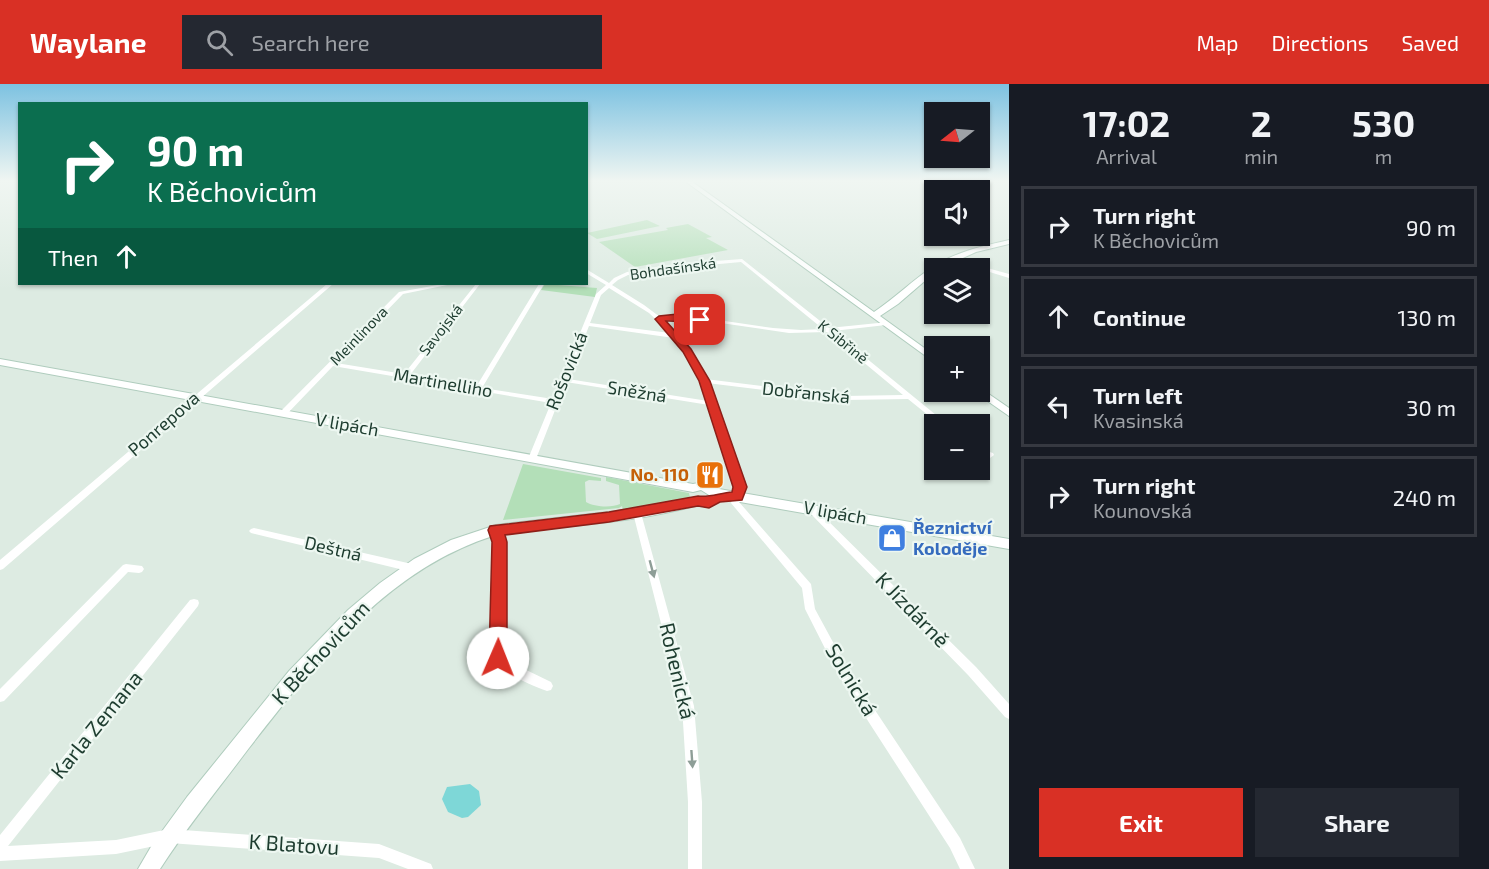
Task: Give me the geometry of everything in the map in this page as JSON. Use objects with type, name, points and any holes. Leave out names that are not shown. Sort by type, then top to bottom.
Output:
[{"type":"street","points":[[739,218],[924,352]]},
{"type":"street","points":[[955,258],[974,250],[1009,242]]},
{"type":"street","name":"Bohdašínská","points":[[607,286],[627,274],[742,260]]},
{"type":"street","name":"K Sibřině","points":[[742,260],[930,414]]},
{"type":"street","points":[[990,270],[1009,276]]},
{"type":"street","name":"Solnická","points":[[588,272],[659,319],[688,351],[704,381],[740,487],[734,496],[735,503],[807,587],[810,609],[843,672],[955,843],[968,869]]},
{"type":"street","points":[[874,315],[895,302],[924,278]]},
{"type":"street","name":"Ponrepova","points":[[0,566],[329,285]]},
{"type":"street","name":"Meinlinova","points":[[283,413],[401,293],[444,285]]},
{"type":"street","name":"Savojská","points":[[405,377],[477,285]]},
{"type":"street","points":[[478,389],[541,285]]},
{"type":"street","name":"Rošovická","points":[[532,459],[598,295],[607,286]]},
{"type":"street","points":[[659,319],[678,317],[788,331],[827,330],[886,323]]},
{"type":"street","points":[[586,324],[675,336]]},
{"type":"street","name":"V lipách","points":[[0,362],[532,459],[695,495]]},
{"type":"street","name":"Martinelliho","points":[[331,364],[555,402]]},
{"type":"street","name":"Sněžná","points":[[564,380],[711,403]]},
{"type":"street","name":"Dobřanská","points":[[704,381],[833,397],[909,397]]},
{"type":"street","points":[[990,398],[1009,412]]},
{"type":"street","name":"K Běchovicům","points":[[148,869],[169,836],[297,673],[349,617],[379,591],[412,568],[462,542],[496,530],[637,513],[695,495],[709,503],[716,495]]},
{"type":"street","name":"V lipách","points":[[716,495],[812,509],[1009,544]]},
{"type":"street","name":"K Jízdárně","points":[[812,509],[972,671],[1009,712]]},
{"type":"street","name":"Rohenická","points":[[637,513],[688,706],[695,802],[694,869]]},
{"type":"street","points":[[496,530],[500,542],[498,658],[512,669],[547,686]]},
{"type":"street","name":"Deštná","points":[[254,531],[412,568]]},
{"type":"street","points":[[0,696],[126,568],[139,569]]},
{"type":"street","name":"Karla Zemana","points":[[0,846],[194,603]]},
{"type":"street","name":"K Blatovu","points":[[0,854],[116,847],[169,836],[379,850],[417,867]]},
{"type":"green space","points":[[647,220],[660,226],[597,239],[588,233]]},
{"type":"green space","points":[[688,224],[712,237],[706,238],[728,250],[635,267],[599,242],[668,230],[666,228]]},
{"type":"green space","points":[[544,285],[597,288],[595,297],[541,290]]},
{"type":"green space","points":[[523,464],[601,478],[601,481],[585,482],[586,502],[594,505],[620,504],[619,485],[606,481],[606,477],[689,493],[690,498],[623,510],[622,506],[503,520]]},
{"type":"water","points":[[470,784],[479,791],[481,805],[468,817],[462,818],[448,812],[442,799],[447,787]]},
{"type":"place","name":"No. 110","points":[[710,475]]},
{"type":"place","name":"Řeznictví Koloděje","points":[[892,538]]},
{"type":"route","points":[[498,658],[500,542],[496,530],[637,513],[698,501],[709,503],[717,498],[737,496],[740,487],[704,381],[688,351],[659,319],[678,317],[700,320]]}]
